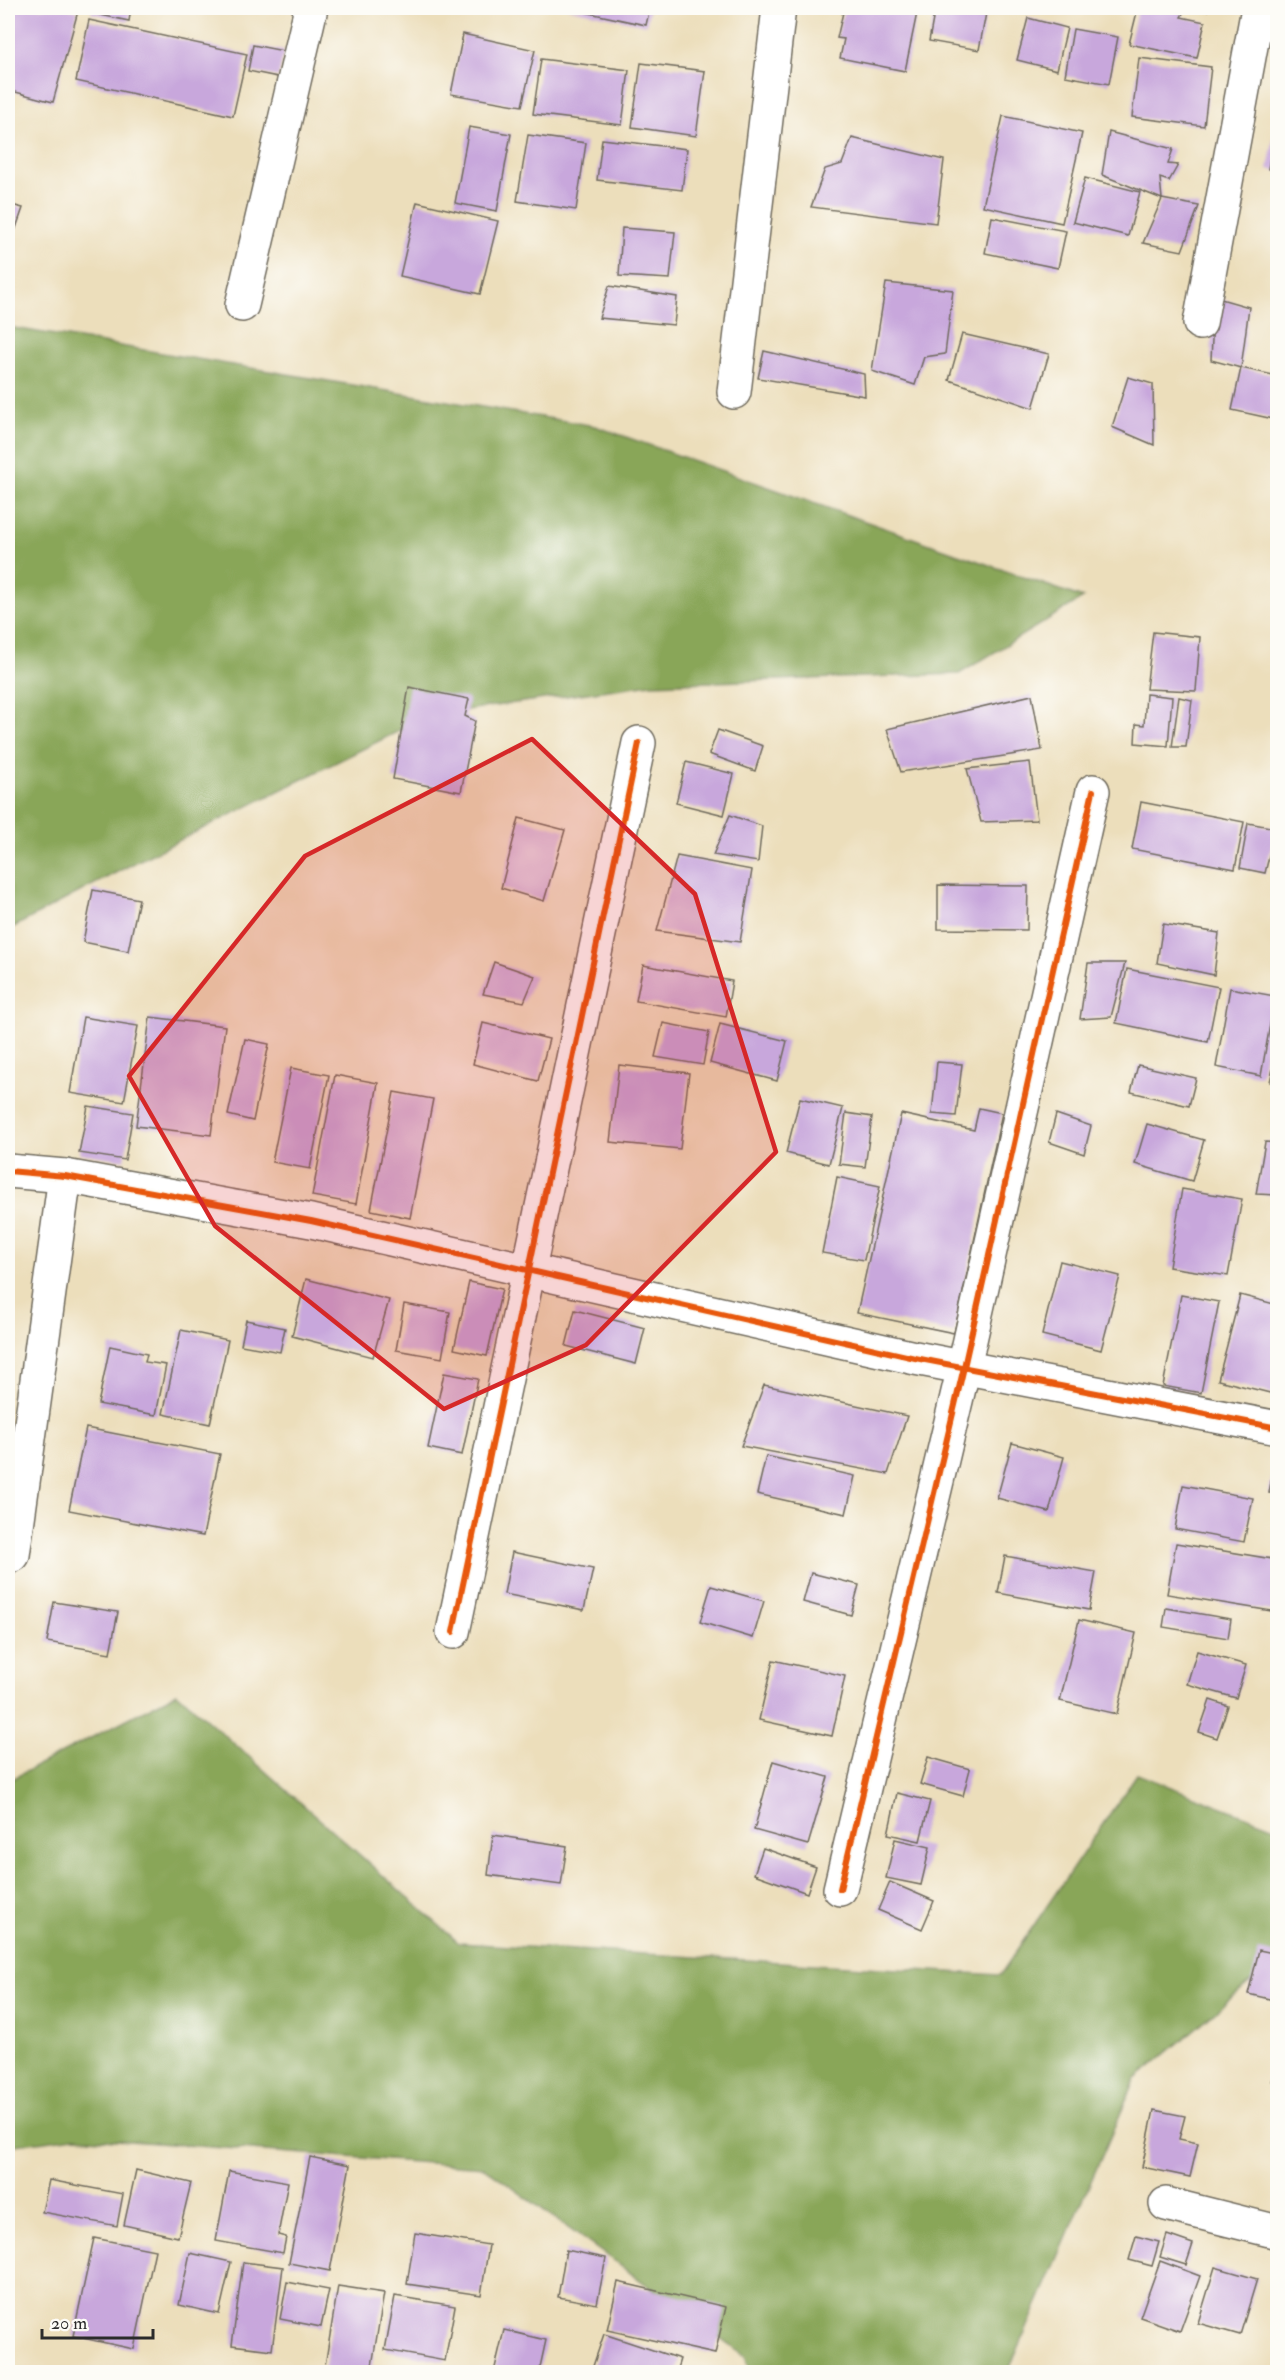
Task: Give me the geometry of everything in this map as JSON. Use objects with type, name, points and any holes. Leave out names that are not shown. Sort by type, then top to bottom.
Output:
[{"type":"street","points":[[242,305],[311,8]]},
{"type":"street","points":[[734,392],[779,8]]},
{"type":"street","points":[[1200,323],[1258,8]]},
{"type":"street","points":[[453,1632],[639,743]]},
{"type":"street","points":[[840,1889],[964,1368],[1093,791]]},
{"type":"street","points":[[8,1171],[65,1176],[310,1221],[964,1368],[1278,1428]]},
{"type":"street","points":[[13,1555],[65,1176]]},
{"type":"street","points":[[1166,2204],[1278,2232]]},
{"type":"highlighted area","points":[[532,739],[695,894],[776,1152],[586,1345],[444,1409],[215,1226],[129,1076],[305,856]]},
{"type":"green space","points":[[8,327],[595,426],[1083,598],[959,674],[651,684],[431,715],[138,861],[8,930]]},
{"type":"green space","points":[[177,1693],[459,1943],[1000,1975],[1137,1774],[1277,1828],[1277,1959],[1135,2080],[1008,2372],[751,2372],[745,2356],[484,2167],[75,2137],[8,2146],[8,1781]]},
{"type":"building","points":[[8,8],[63,8],[78,11],[53,102],[8,90]]},
{"type":"building","points":[[92,8],[131,8],[129,21],[91,13]]},
{"type":"building","points":[[566,8],[650,8],[646,25]]},
{"type":"building","points":[[844,8],[918,8],[905,71],[840,58],[844,39],[837,38]]},
{"type":"building","points":[[935,8],[987,8],[979,50],[929,41]]},
{"type":"building","points":[[1138,8],[1208,8],[1207,11],[1185,10],[1181,17],[1205,22],[1197,58],[1129,44]]},
{"type":"building","points":[[1028,18],[1067,28],[1057,70],[1017,60]]},
{"type":"building","points":[[89,20],[247,54],[233,116],[76,81]]},
{"type":"building","points":[[1073,29],[1118,37],[1109,84],[1065,76]]},
{"type":"building","points":[[463,34],[535,50],[522,106],[451,94]]},
{"type":"building","points":[[253,45],[284,51],[278,77],[248,71]]},
{"type":"building","points":[[1139,58],[1211,67],[1204,126],[1132,117]]},
{"type":"building","points":[[541,59],[629,70],[622,125],[533,114]]},
{"type":"building","points":[[641,63],[705,71],[696,136],[632,127]]},
{"type":"building","points":[[1003,116],[1082,133],[1062,223],[983,206]]},
{"type":"building","points":[[1276,123],[1278,123],[1278,171],[1268,169]]},
{"type":"building","points":[[469,127],[511,134],[497,211],[455,203]]},
{"type":"building","points":[[1109,132],[1173,149],[1168,164],[1178,165],[1169,181],[1160,178],[1162,199],[1102,175]]},
{"type":"building","points":[[528,135],[586,143],[576,210],[517,201]]},
{"type":"building","points":[[852,138],[944,160],[936,223],[811,207],[825,169],[842,164]]},
{"type":"building","points":[[602,139],[687,149],[682,190],[597,180]]},
{"type":"building","points":[[1085,178],[1140,192],[1128,236],[1073,222]]},
{"type":"building","points":[[1162,199],[1199,206],[1182,251],[1143,243]]},
{"type":"building","points":[[417,202],[498,221],[480,294],[400,276]]},
{"type":"building","points":[[8,204],[23,208],[8,251]]},
{"type":"building","points":[[992,217],[1066,231],[1058,268],[985,253]]},
{"type":"building","points":[[622,228],[675,232],[670,279],[619,276]]},
{"type":"building","points":[[886,283],[953,290],[945,354],[924,357],[915,385],[872,371]]},
{"type":"building","points":[[609,286],[677,297],[674,325],[599,318]]},
{"type":"building","points":[[1214,297],[1249,307],[1241,368],[1211,360]]},
{"type":"building","points":[[962,334],[1049,354],[1033,408],[949,380]]},
{"type":"building","points":[[764,351],[864,374],[865,396],[758,378]]},
{"type":"building","points":[[1241,368],[1278,376],[1278,420],[1232,410]]},
{"type":"building","points":[[1128,377],[1153,384],[1154,445],[1112,427]]},
{"type":"building","points":[[1153,632],[1200,637],[1196,691],[1146,689]]},
{"type":"building","points":[[409,687],[469,699],[465,716],[475,721],[461,792],[393,779]]},
{"type":"building","points":[[1146,694],[1172,697],[1168,746],[1135,743],[1136,724],[1144,725]]},
{"type":"building","points":[[1032,695],[1042,750],[901,772],[887,729]]},
{"type":"building","points":[[1179,697],[1192,700],[1186,747],[1172,747]]},
{"type":"building","points":[[718,730],[763,746],[755,771],[709,754]]},
{"type":"building","points":[[686,762],[734,774],[724,815],[676,803]]},
{"type":"building","points":[[1030,762],[1037,820],[981,822],[967,769]]},
{"type":"building","points":[[1141,802],[1244,822],[1235,869],[1132,849]]},
{"type":"building","points":[[730,815],[762,826],[758,862],[713,855]]},
{"type":"building","points":[[519,818],[565,830],[544,901],[501,888]]},
{"type":"building","points":[[1248,823],[1276,828],[1265,873],[1240,868]]},
{"type":"building","points":[[677,856],[752,870],[740,942],[657,931]]},
{"type":"building","points":[[938,885],[1028,886],[1027,930],[938,929]]},
{"type":"building","points":[[93,890],[139,899],[128,951],[83,942]]},
{"type":"building","points":[[1163,924],[1219,933],[1214,975],[1157,963]]},
{"type":"building","points":[[494,962],[535,976],[524,1002],[483,994]]},
{"type":"building","points":[[1088,963],[1125,963],[1111,1017],[1080,1019]]},
{"type":"building","points":[[643,965],[732,981],[726,1017],[636,1001]]},
{"type":"building","points":[[1127,969],[1219,987],[1208,1042],[1116,1023]]},
{"type":"building","points":[[1230,988],[1275,996],[1261,1076],[1216,1067]]},
{"type":"building","points":[[83,1017],[138,1026],[124,1102],[70,1093]]},
{"type":"building","points":[[150,1017],[225,1026],[211,1135],[136,1126]]},
{"type":"building","points":[[483,1023],[549,1039],[538,1081],[473,1064]]},
{"type":"building","points":[[663,1023],[709,1032],[703,1065],[655,1057]]},
{"type":"building","points":[[720,1024],[787,1041],[777,1081],[710,1063]]},
{"type":"building","points":[[245,1039],[269,1044],[253,1121],[228,1115]]},
{"type":"building","points":[[1278,1051],[1278,1084],[1270,1082]]},
{"type":"building","points":[[937,1062],[962,1064],[956,1116],[932,1114]]},
{"type":"building","points":[[619,1065],[689,1073],[680,1149],[610,1142]]},
{"type":"building","points":[[1138,1065],[1196,1078],[1189,1106],[1131,1092]]},
{"type":"building","points":[[291,1068],[329,1075],[310,1169],[272,1162]]},
{"type":"building","points":[[335,1075],[378,1083],[356,1204],[312,1196]]},
{"type":"building","points":[[394,1092],[433,1099],[410,1218],[371,1210]]},
{"type":"building","points":[[800,1098],[843,1108],[829,1164],[786,1153]]},
{"type":"building","points":[[88,1106],[133,1113],[125,1160],[79,1153]]},
{"type":"building","points":[[979,1108],[1002,1113],[954,1333],[857,1313],[901,1114],[974,1130]]},
{"type":"building","points":[[846,1113],[872,1117],[865,1167],[839,1164]]},
{"type":"building","points":[[1056,1114],[1091,1126],[1084,1154],[1049,1142]]},
{"type":"building","points":[[1147,1124],[1204,1140],[1192,1181],[1135,1164]]},
{"type":"building","points":[[1265,1142],[1278,1143],[1278,1195],[1256,1194]]},
{"type":"building","points":[[837,1177],[880,1186],[864,1260],[822,1253]]},
{"type":"building","points":[[1182,1189],[1242,1199],[1228,1276],[1169,1267]]},
{"type":"building","points":[[1060,1261],[1120,1276],[1101,1350],[1042,1335]]},
{"type":"building","points":[[306,1279],[389,1300],[373,1357],[292,1336]]},
{"type":"building","points":[[469,1282],[502,1289],[487,1356],[454,1349]]},
{"type":"building","points":[[1181,1295],[1219,1302],[1201,1393],[1163,1386]]},
{"type":"building","points":[[1240,1295],[1278,1305],[1278,1395],[1218,1380]]},
{"type":"building","points":[[404,1304],[450,1312],[442,1358],[396,1350]]},
{"type":"building","points":[[575,1310],[645,1328],[636,1364],[566,1346]]},
{"type":"building","points":[[246,1320],[285,1328],[280,1352],[241,1345]]},
{"type":"building","points":[[181,1330],[228,1340],[210,1424],[163,1414]]},
{"type":"building","points":[[110,1346],[147,1354],[145,1362],[166,1365],[156,1415],[98,1404]]},
{"type":"building","points":[[444,1373],[478,1379],[462,1455],[428,1448]]},
{"type":"building","points":[[764,1385],[907,1416],[888,1474],[741,1446]]},
{"type":"building","points":[[86,1428],[220,1454],[203,1536],[69,1510]]},
{"type":"building","points":[[1012,1443],[1064,1457],[1049,1512],[997,1498]]},
{"type":"building","points":[[766,1456],[855,1476],[846,1514],[757,1494]]},
{"type":"building","points":[[1275,1460],[1278,1460],[1278,1494],[1269,1493]]},
{"type":"building","points":[[1183,1485],[1253,1498],[1244,1542],[1175,1529]]},
{"type":"building","points":[[1176,1543],[1278,1560],[1278,1612],[1167,1594]]},
{"type":"building","points":[[512,1552],[593,1569],[584,1610],[504,1594]]},
{"type":"building","points":[[1005,1556],[1096,1572],[1089,1610],[998,1593]]},
{"type":"building","points":[[811,1573],[859,1585],[851,1615],[803,1602]]},
{"type":"building","points":[[711,1586],[764,1601],[753,1638],[700,1622]]},
{"type":"building","points":[[54,1602],[118,1612],[110,1653],[47,1642]]},
{"type":"building","points":[[1166,1608],[1231,1619],[1228,1638],[1163,1627]]},
{"type":"building","points":[[1079,1620],[1136,1633],[1117,1714],[1060,1701]]},
{"type":"building","points":[[1197,1651],[1246,1665],[1236,1698],[1187,1684]]},
{"type":"building","points":[[773,1660],[845,1676],[832,1736],[759,1720]]},
{"type":"building","points":[[1210,1700],[1228,1706],[1217,1738],[1199,1732]]},
{"type":"building","points":[[928,1757],[970,1769],[963,1796],[920,1784]]},
{"type":"building","points":[[773,1761],[828,1777],[808,1845],[754,1830]]},
{"type":"building","points":[[897,1793],[930,1801],[920,1841],[888,1834]]},
{"type":"building","points":[[493,1835],[567,1846],[561,1885],[488,1875]]},
{"type":"building","points":[[895,1839],[930,1847],[921,1885],[886,1878]]},
{"type":"building","points":[[763,1848],[816,1867],[807,1893],[754,1874]]},
{"type":"building","points":[[890,1882],[934,1901],[922,1929],[878,1910]]},
{"type":"building","points":[[1259,1950],[1278,1954],[1278,2001],[1248,1994]]},
{"type":"building","points":[[1278,2062],[1278,2082],[1272,2081]]},
{"type":"building","points":[[1154,2110],[1185,2116],[1179,2139],[1198,2143],[1190,2177],[1142,2167]]},
{"type":"building","points":[[310,2157],[350,2165],[330,2271],[289,2263]]},
{"type":"building","points":[[136,2170],[191,2183],[178,2237],[124,2225]]},
{"type":"building","points":[[229,2171],[288,2182],[278,2235],[286,2237],[283,2253],[216,2241]]},
{"type":"building","points":[[49,2180],[123,2194],[117,2226],[42,2212]]},
{"type":"building","points":[[415,2233],[489,2245],[481,2295],[407,2284]]},
{"type":"building","points":[[1167,2235],[1193,2244],[1186,2265],[1160,2257]]},
{"type":"building","points":[[1136,2236],[1159,2242],[1152,2266],[1129,2260]]},
{"type":"building","points":[[94,2238],[155,2250],[134,2349],[73,2336]]},
{"type":"building","points":[[566,2250],[606,2258],[597,2304],[558,2297]]},
{"type":"building","points":[[190,2253],[231,2262],[219,2314],[179,2305]]},
{"type":"building","points":[[1160,2261],[1200,2276],[1180,2331],[1140,2317]]},
{"type":"building","points":[[243,2262],[283,2267],[272,2350],[232,2345]]},
{"type":"building","points":[[1215,2267],[1257,2279],[1240,2335],[1198,2323]]},
{"type":"building","points":[[287,2282],[329,2290],[321,2327],[280,2319]]},
{"type":"building","points":[[618,2282],[726,2307],[715,2354],[607,2330]]},
{"type":"building","points":[[338,2286],[384,2293],[371,2372],[324,2372]]},
{"type":"building","points":[[395,2296],[455,2306],[445,2361],[385,2350]]},
{"type":"building","points":[[504,2330],[546,2340],[539,2372],[494,2372]]},
{"type":"building","points":[[604,2334],[680,2359],[676,2372],[591,2372]]},
{"type":"cycle path","points":[[453,1632],[639,743]]},
{"type":"cycle path","points":[[840,1889],[964,1367],[1093,791]]},
{"type":"cycle path","points":[[8,1171],[65,1176],[311,1221],[915,1358],[1278,1428]]}]
